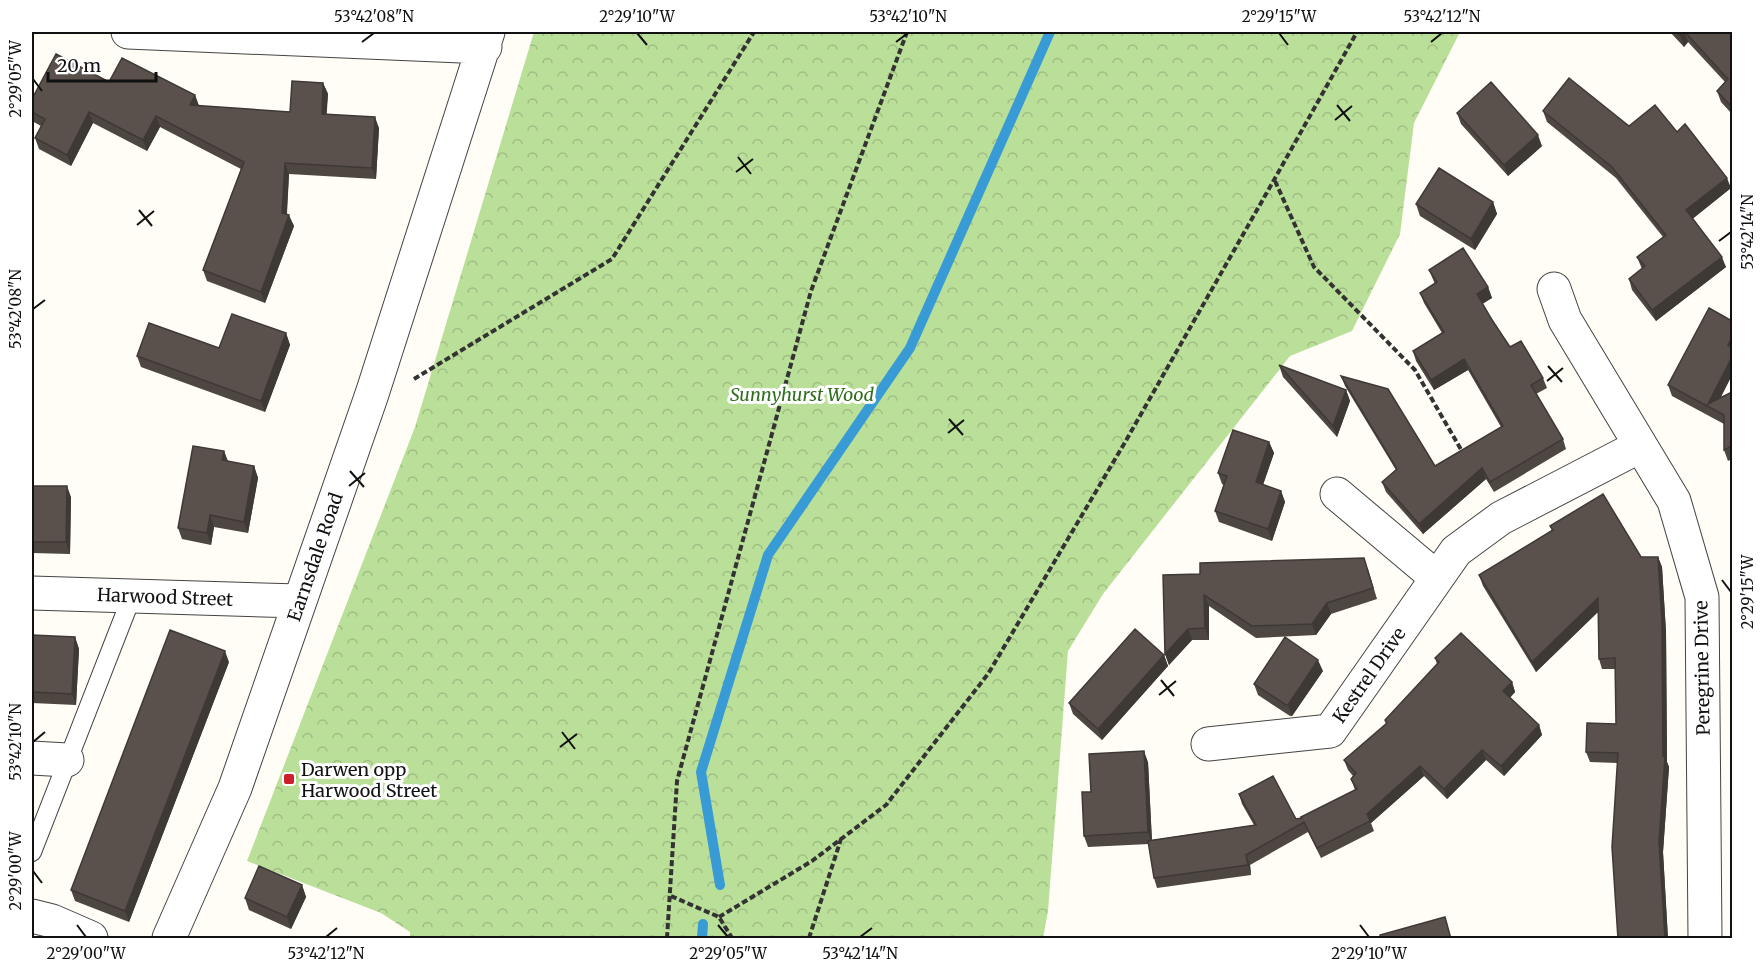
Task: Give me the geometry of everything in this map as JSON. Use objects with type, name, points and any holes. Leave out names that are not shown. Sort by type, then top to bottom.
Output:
[{"type":"street","points":[[128,32],[487,39]]},
{"type":"street","name":"Earnsdale Road","points":[[169,939],[235,788],[372,394],[487,39]]},
{"type":"street","name":"Peregrine Drive","points":[[1554,289],[1565,320],[1674,501],[1702,597],[1705,939]]},
{"type":"street","name":"Kestrel Drive","points":[[1208,744],[1330,731],[1456,551],[1501,518],[1640,446]]},
{"type":"street","points":[[1337,494],[1437,578]]},
{"type":"street","name":"Harwood Street","points":[[32,593],[299,601]]},
{"type":"street","points":[[32,758],[67,760]]},
{"type":"street","points":[[32,916],[52,921],[91,939]]},
{"type":"lane","points":[[32,852],[132,596]]},
{"type":"path","points":[[372,394],[406,383],[612,259],[754,32]]},
{"type":"path","points":[[667,939],[677,781],[811,291],[907,32]]},
{"type":"path","points":[[719,917],[812,861],[886,805],[988,674],[1124,444],[1357,32]]},
{"type":"path","points":[[1275,180],[1314,267],[1415,370],[1466,459]]},
{"type":"path","points":[[810,939],[841,839]]},
{"type":"path","points":[[671,896],[719,917],[732,939]]},
{"type":"green space","name":"Sunnyhurst Wood","points":[[534,32],[1460,32],[1414,123],[1400,234],[1352,331],[1290,356],[1103,594],[1068,651],[1048,911],[1043,938],[410,938],[410,932],[381,913],[247,861],[415,427]]},
{"type":"building","points":[[1685,32],[1732,32],[1732,107],[1717,91],[1728,79]]},
{"type":"building","points":[[56,54],[109,82],[122,58],[195,95],[190,105],[290,112],[292,81],[323,83],[322,114],[375,117],[372,168],[285,163],[282,213],[289,215],[261,292],[203,270],[244,162],[156,116],[143,140],[89,112],[67,155],[35,138],[45,119],[32,112],[32,99]]},
{"type":"building","points":[[1569,78],[1629,126],[1655,105],[1677,132],[1685,124],[1727,178],[1686,210],[1722,257],[1652,310],[1629,279],[1645,266],[1637,257],[1666,235],[1612,167],[1543,111]]},
{"type":"building","points":[[1491,82],[1538,135],[1504,165],[1457,113]]},
{"type":"building","points":[[1439,168],[1493,202],[1471,239],[1416,204]]},
{"type":"building","points":[[1463,248],[1488,287],[1477,294],[1492,320],[1510,347],[1521,341],[1543,378],[1531,385],[1563,439],[1490,482],[1482,468],[1419,524],[1382,482],[1397,469],[1341,376],[1388,389],[1435,466],[1503,426],[1464,359],[1431,380],[1413,351],[1444,332],[1420,293],[1437,282],[1429,270]]},
{"type":"building","points":[[1709,308],[1732,321],[1732,337],[1728,345],[1732,348],[1732,357],[1708,404],[1732,392],[1732,446],[1724,450],[1724,415],[1668,385]]},
{"type":"building","points":[[232,314],[286,333],[261,401],[137,356],[149,323],[219,348]]},
{"type":"building","points":[[1279,365],[1346,390],[1333,426]]},
{"type":"building","points":[[1233,430],[1269,442],[1256,482],[1281,491],[1268,529],[1215,511],[1227,476],[1218,473]]},
{"type":"building","points":[[193,446],[224,451],[222,460],[254,466],[244,522],[210,515],[207,533],[178,528]]},
{"type":"building","points":[[32,486],[67,486],[66,542],[32,542]]},
{"type":"building","points":[[1603,494],[1641,557],[1658,557],[1662,622],[1663,756],[1665,757],[1659,842],[1665,939],[1618,939],[1612,847],[1618,753],[1586,752],[1587,723],[1616,724],[1615,658],[1599,659],[1598,598],[1532,662],[1479,575],[1553,530],[1550,526]]},
{"type":"building","points":[[1364,558],[1373,588],[1327,603],[1312,624],[1252,626],[1204,595],[1205,628],[1188,629],[1165,654],[1163,575],[1200,574],[1200,563]]},
{"type":"building","points":[[1135,629],[1164,655],[1098,729],[1069,703]]},
{"type":"building","points":[[170,630],[225,651],[125,911],[71,890]]},
{"type":"building","points":[[1461,633],[1512,682],[1503,691],[1539,725],[1501,766],[1482,750],[1444,789],[1420,766],[1367,814],[1370,821],[1317,848],[1304,822],[1246,855],[1248,865],[1154,878],[1148,841],[1256,825],[1239,794],[1273,776],[1296,819],[1357,789],[1351,779],[1356,773],[1344,760],[1387,723],[1385,720],[1439,662],[1435,658]]},
{"type":"building","points":[[32,635],[75,637],[72,694],[32,692]]},
{"type":"building","points":[[1285,637],[1318,660],[1288,705],[1254,684]]},
{"type":"building","points":[[1144,751],[1148,832],[1084,836],[1082,792],[1091,792],[1089,754]]},
{"type":"building","points":[[259,866],[302,885],[287,917],[245,898]]},
{"type":"building","points":[[1445,917],[1451,939],[1381,939],[1380,935]]},
{"type":"waterway","points":[[720,885],[701,772],[768,555],[910,348],[1050,32]]},
{"type":"waterway","points":[[702,938],[703,924]]},
{"type":"place","name":"Darwen opp Harwood Street","points":[[289,779]]}]
